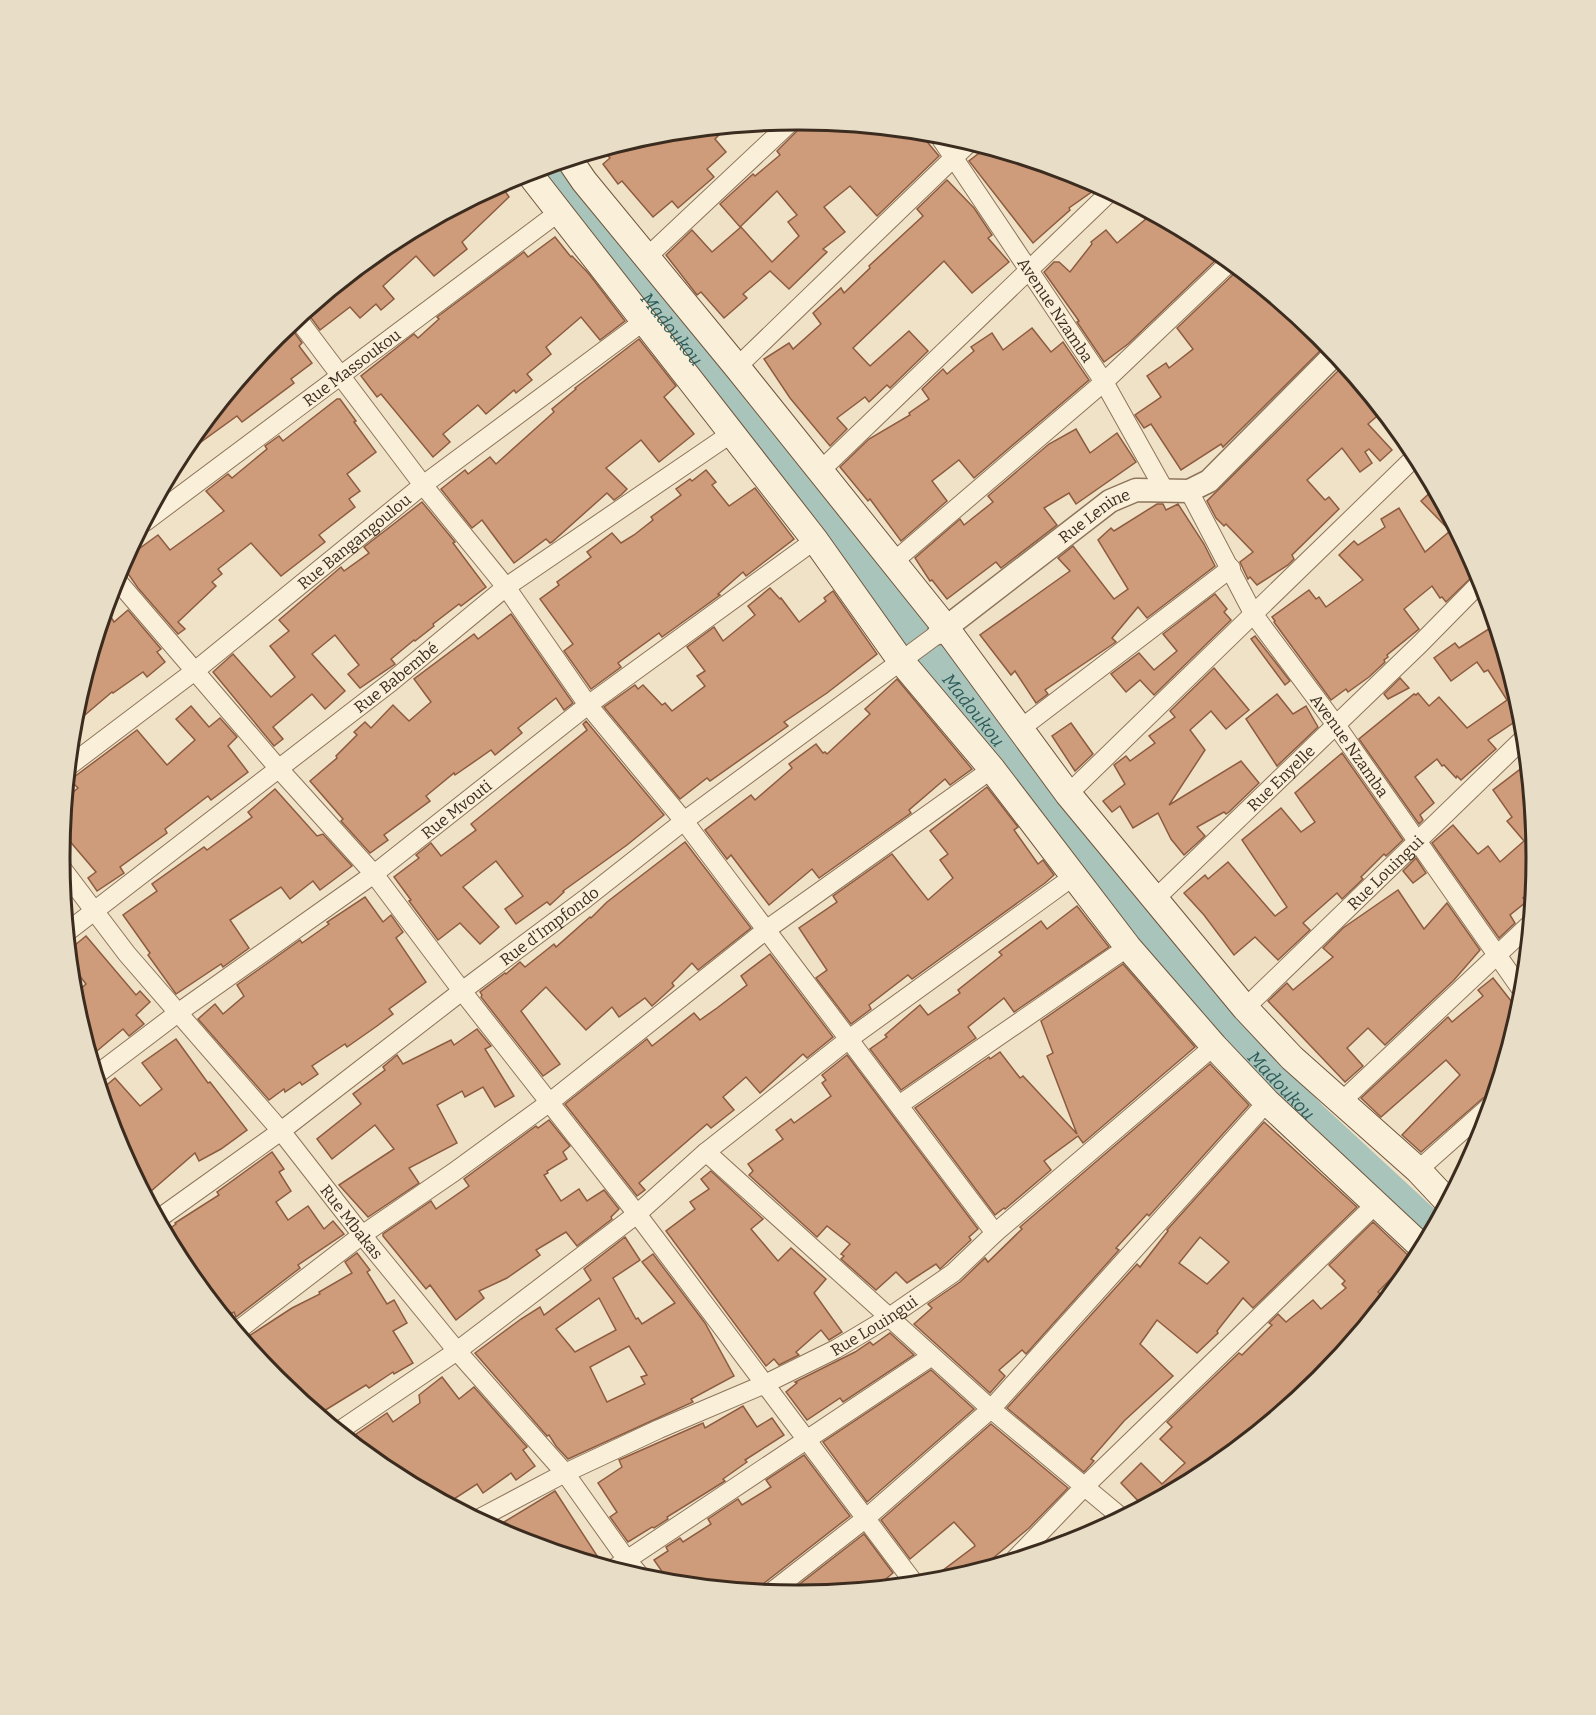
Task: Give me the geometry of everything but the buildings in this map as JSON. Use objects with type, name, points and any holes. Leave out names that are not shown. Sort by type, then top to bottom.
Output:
[{"type":"main road","points":[[574,166],[820,471],[1068,794],[1245,1008],[1292,1058],[1418,1170],[1442,1195]]},
{"type":"main road","points":[[534,180],[1128,947],[1214,1046],[1267,1102],[1416,1241]]},
{"type":"street","points":[[647,257],[782,131]]},
{"type":"street","name":"Avenue Nzamba","points":[[944,145],[1104,382],[1164,491]]},
{"type":"street","points":[[737,367],[963,149]]},
{"type":"street","points":[[820,471],[1104,198]]},
{"type":"street","name":"Rue Massoukou","points":[[159,512],[559,212]]},
{"type":"street","points":[[892,563],[1104,382],[1224,268]]},
{"type":"street","name":"Rue Bangangoulou","points":[[78,760],[196,670],[423,485],[644,321]]},
{"type":"street","points":[[303,325],[423,485],[506,587],[588,705],[684,821],[995,1233]]},
{"type":"street","points":[[1189,491],[1209,481],[1329,361]]},
{"type":"street","name":"Rue Babembé","points":[[74,927],[391,682],[506,587],[732,433]]},
{"type":"street","points":[[1068,794],[1409,463]]},
{"type":"street","name":"Rue Lenine","points":[[942,631],[1110,501],[1136,490],[1189,491]]},
{"type":"street","name":"Avenue Nzamba","points":[[1189,491],[1254,615],[1336,725],[1515,981]]},
{"type":"street","name":"Rue Mvouti","points":[[102,1070],[179,1012],[374,873],[588,705],[815,540]]},
{"type":"street","points":[[1020,729],[1231,568]]},
{"type":"street","points":[[123,587],[279,769],[374,873],[462,991],[637,1214],[909,1576]]},
{"type":"street","name":"Rue Enyelle","points":[[1154,900],[1474,589]]},
{"type":"street","name":"Rue d'Impfondo","points":[[165,1214],[281,1131],[684,821],[942,631]]},
{"type":"street","name":"Rue Louingui","points":[[1245,1008],[1516,745]]},
{"type":"street","points":[[243,1327],[362,1235],[550,1102],[766,930],[992,769]]},
{"type":"street","points":[[345,1427],[457,1351],[637,1214],[706,1152],[849,1039],[1074,876]]},
{"type":"street","name":"Rue Mbakas","points":[[71,880],[127,954],[281,1131],[457,1351],[565,1473],[619,1562]]},
{"type":"street","points":[[1342,1101],[1521,933]]},
{"type":"street","points":[[899,1105],[1128,947]]},
{"type":"street","name":"Rue Louingui","points":[[486,1515],[565,1473],[659,1429],[765,1384],[836,1348],[888,1318],[953,1273],[995,1233],[1214,1046]]},
{"type":"street","points":[[781,1584],[866,1519],[991,1409],[1267,1102]]},
{"type":"street","points":[[1418,1170],[1477,1118]]},
{"type":"street","points":[[706,1152],[991,1409],[1115,1512]]},
{"type":"street","points":[[1024,1548],[1084,1487],[1376,1204]]},
{"type":"street","points":[[622,1563],[932,1356]]},
{"type":"waterway","name":"Madoukou","points":[[549,174],[1207,1008],[1311,1117],[1426,1224]]}]
